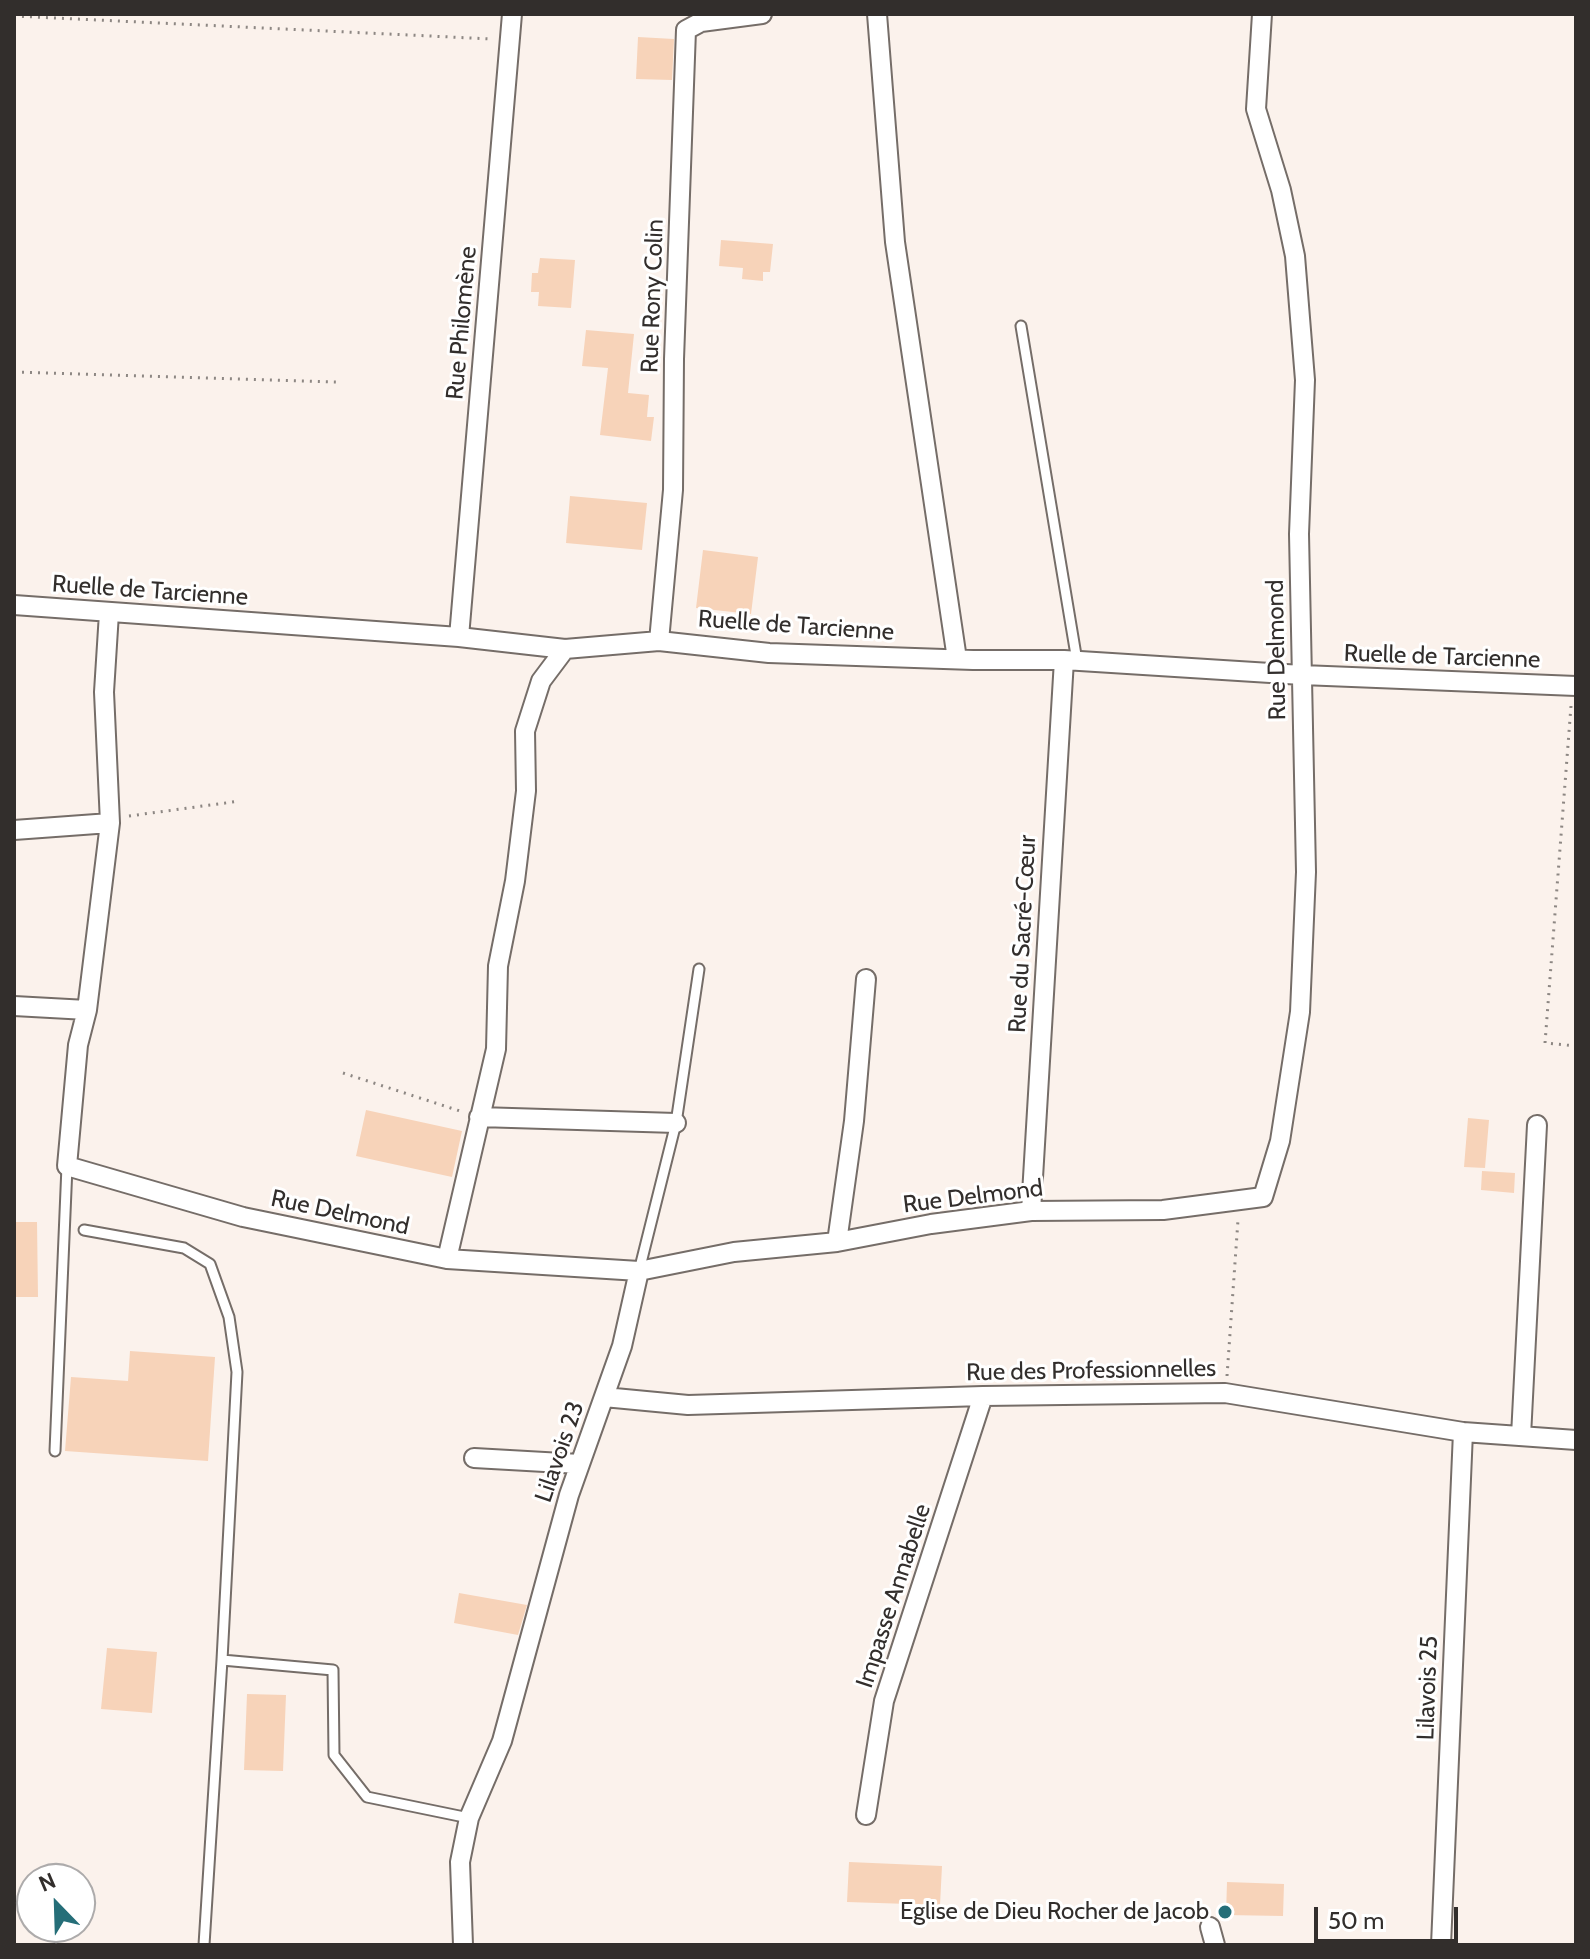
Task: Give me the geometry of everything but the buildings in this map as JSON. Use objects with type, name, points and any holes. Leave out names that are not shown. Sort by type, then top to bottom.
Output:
[{"type":"street","name":"Rue Philomène","points":[[459,637],[512,14]]},
{"type":"street","name":"Rue Rony Colin","points":[[659,641],[673,490],[674,359],[686,30],[701,22],[762,14]]},
{"type":"street","points":[[877,14],[895,242],[957,659]]},
{"type":"street","name":"Rue Delmond","points":[[67,1166],[243,1217],[447,1259],[639,1271],[734,1252],[837,1242],[931,1224],[1031,1211],[1163,1210],[1263,1197],[1280,1141],[1300,1012],[1306,872],[1299,534],[1305,380],[1295,256],[1281,190],[1256,109],[1262,14]]},
{"type":"street","name":"Ruelle de Tarcienne","points":[[14,605],[459,637],[565,649],[659,641],[769,653],[1070,660],[1302,675],[1574,686]]},
{"type":"street","points":[[67,1166],[78,1045],[87,1010],[110,821],[104,692],[109,613]]},
{"type":"street","points":[[447,1259],[496,1049],[498,966],[515,881],[526,791],[525,731],[541,681],[565,649]]},
{"type":"street","name":"Rue du Sacré-Cœur","points":[[1031,1211],[1070,660]]},
{"type":"street","points":[[14,830],[110,821]]},
{"type":"street","points":[[837,1242],[854,1121],[866,979]]},
{"type":"street","points":[[14,1006],[87,1010]]},
{"type":"street","points":[[479,1117],[676,1123]]},
{"type":"street","points":[[1521,1436],[1537,1125]]},
{"type":"street","name":"Lilavois 23","points":[[463,1945],[460,1862],[469,1818],[502,1741],[569,1495],[622,1346],[639,1271]]},
{"type":"street","name":"Rue des Professionnelles","points":[[604,1397],[688,1405],[983,1396],[1225,1393],[1463,1432],[1576,1440]]},
{"type":"street","name":"Impasse Annabelle","points":[[866,1815],[884,1701],[983,1396]]},
{"type":"street","name":"Lilavois 25","points":[[1441,1945],[1463,1432]]},
{"type":"street","points":[[474,1458],[580,1464]]},
{"type":"lane","name":"Rue du Sacré-Cœur","points":[[1021,326],[1070,660]]},
{"type":"lane","name":"Lilavois 23","points":[[639,1271],[676,1123],[699,969]]},
{"type":"lane","points":[[55,1451],[67,1166]]},
{"type":"lane","points":[[84,1230],[184,1248],[210,1264],[229,1317],[237,1372],[204,1945]]},
{"type":"lane","points":[[222,1660],[333,1670],[334,1755],[367,1797],[469,1818]]},
{"type":"path","points":[[14,16],[512,40]]},
{"type":"path","points":[[14,372],[336,382]]},
{"type":"path","points":[[1574,686],[1545,1043],[1576,1046]]},
{"type":"path","points":[[110,821],[240,801]]},
{"type":"path","points":[[343,1073],[479,1117]]},
{"type":"path","points":[[1225,1393],[1240,1200]]},
{"type":"place","name":"Eglise de Dieu Rocher de Jacob","points":[[1225,1912]]}]
